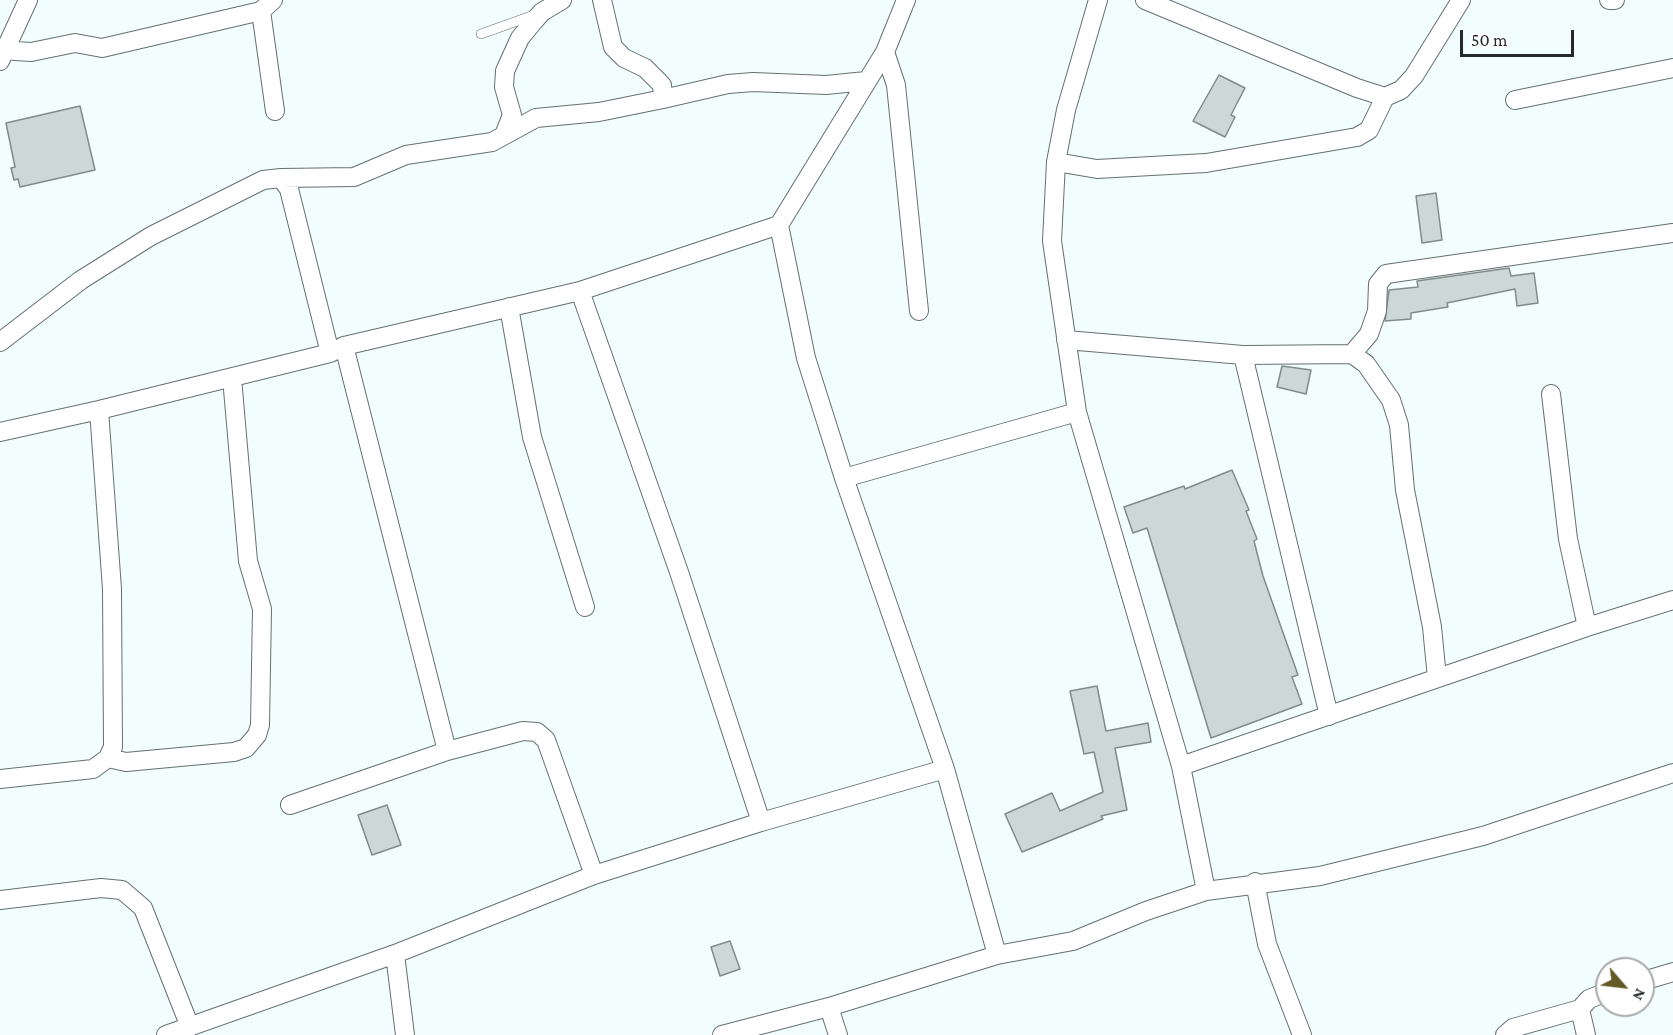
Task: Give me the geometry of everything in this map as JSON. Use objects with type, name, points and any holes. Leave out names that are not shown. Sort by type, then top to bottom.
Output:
[{"type":"street","points":[[2,55],[28,0]]},
{"type":"street","points":[[504,135],[512,115],[504,87],[505,71],[520,38],[542,12],[562,0]]},
{"type":"street","points":[[602,0],[613,47],[624,58],[645,68],[662,86],[663,99]]},
{"type":"street","points":[[0,432],[232,378],[337,349],[580,291],[778,225],[885,51],[906,0]]},
{"type":"street","points":[[1098,0],[1066,110],[1056,162],[1052,241],[1077,412],[1181,766],[1206,891]]},
{"type":"street","points":[[1145,0],[1357,88],[1385,97]]},
{"type":"street","points":[[1056,162],[1097,169],[1206,163],[1357,137],[1369,130],[1385,97],[1401,90],[1414,76],[1461,0]]},
{"type":"street","points":[[1609,0],[1615,0]]},
{"type":"street","points":[[2,55],[75,43],[102,48],[267,6],[275,111]]},
{"type":"street","points":[[885,51],[897,85],[919,311]]},
{"type":"street","points":[[1515,100],[1673,68]]},
{"type":"street","points":[[0,342],[81,280],[151,236],[263,180],[354,177],[406,155],[492,142],[536,118],[599,112],[728,84],[753,82],[826,85],[866,81]]},
{"type":"street","points":[[281,178],[289,189],[337,349],[447,751]]},
{"type":"street","points":[[778,225],[806,358],[844,478],[945,769],[997,955]]},
{"type":"street","points":[[1352,354],[1369,334],[1377,311],[1378,284],[1386,274],[1673,233]]},
{"type":"street","points":[[580,291],[679,572],[760,822]]},
{"type":"street","points":[[509,307],[532,437],[585,607]]},
{"type":"street","points":[[1066,340],[1243,355],[1352,354],[1366,364],[1391,400],[1399,425],[1405,490],[1432,627],[1437,678]]},
{"type":"street","points":[[1243,355],[1329,716]]},
{"type":"street","points":[[108,758],[126,762],[234,752],[246,748],[257,735],[260,725],[262,609],[248,561],[232,378]]},
{"type":"street","points":[[1551,394],[1568,539],[1587,627]]},
{"type":"street","points":[[0,778],[93,770],[108,758],[114,737],[111,589],[99,410]]},
{"type":"street","points":[[844,478],[1077,412]]},
{"type":"street","points":[[1181,766],[1587,627],[1673,600]]},
{"type":"street","points":[[290,805],[447,751],[523,731],[537,732],[546,740],[594,875]]},
{"type":"street","points":[[166,1035],[395,954],[594,875],[760,822],[945,769]]},
{"type":"street","points":[[722,1035],[829,1007],[997,955],[1073,941],[1146,911],[1206,891],[1255,882],[1320,876],[1483,836],[1673,773]]},
{"type":"street","points":[[1255,882],[1267,944],[1302,1035]]},
{"type":"street","points":[[0,900],[101,888],[122,890],[143,908],[189,1027]]},
{"type":"street","points":[[395,954],[405,1035]]},
{"type":"street","points":[[1655,977],[1673,972]]},
{"type":"street","points":[[1505,1035],[1513,1028],[1580,1009],[1589,999],[1595,997]]},
{"type":"street","points":[[829,1007],[838,1035]]},
{"type":"street","points":[[1580,1009],[1586,1035]]},
{"type":"lane","points":[[481,34],[542,12]]},
{"type":"building","points":[[1219,75],[1245,88],[1231,115],[1235,117],[1225,137],[1193,121]]},
{"type":"building","points":[[80,106],[95,170],[20,187],[18,179],[14,180],[11,168],[15,167],[6,123]]},
{"type":"building","points":[[1436,193],[1442,240],[1422,243],[1416,196]]},
{"type":"building","points":[[1509,268],[1511,276],[1534,273],[1538,303],[1517,306],[1515,289],[1447,303],[1448,307],[1411,313],[1411,319],[1385,321],[1389,290],[1418,287],[1417,281]]},
{"type":"building","points":[[1282,366],[1311,370],[1306,394],[1277,387]]},
{"type":"building","points":[[1232,470],[1249,510],[1246,511],[1257,539],[1254,541],[1263,576],[1298,675],[1292,677],[1302,704],[1211,738],[1147,528],[1133,533],[1124,507],[1184,486],[1185,489]]},
{"type":"building","points":[[1097,686],[1106,731],[1148,723],[1151,742],[1115,748],[1127,810],[1101,816],[1103,819],[1022,852],[1005,814],[1052,793],[1060,811],[1103,792],[1094,752],[1084,754],[1070,691]]},
{"type":"building","points":[[387,805],[401,845],[372,855],[358,815]]},
{"type":"building","points":[[730,941],[740,969],[720,976],[711,947]]}]
